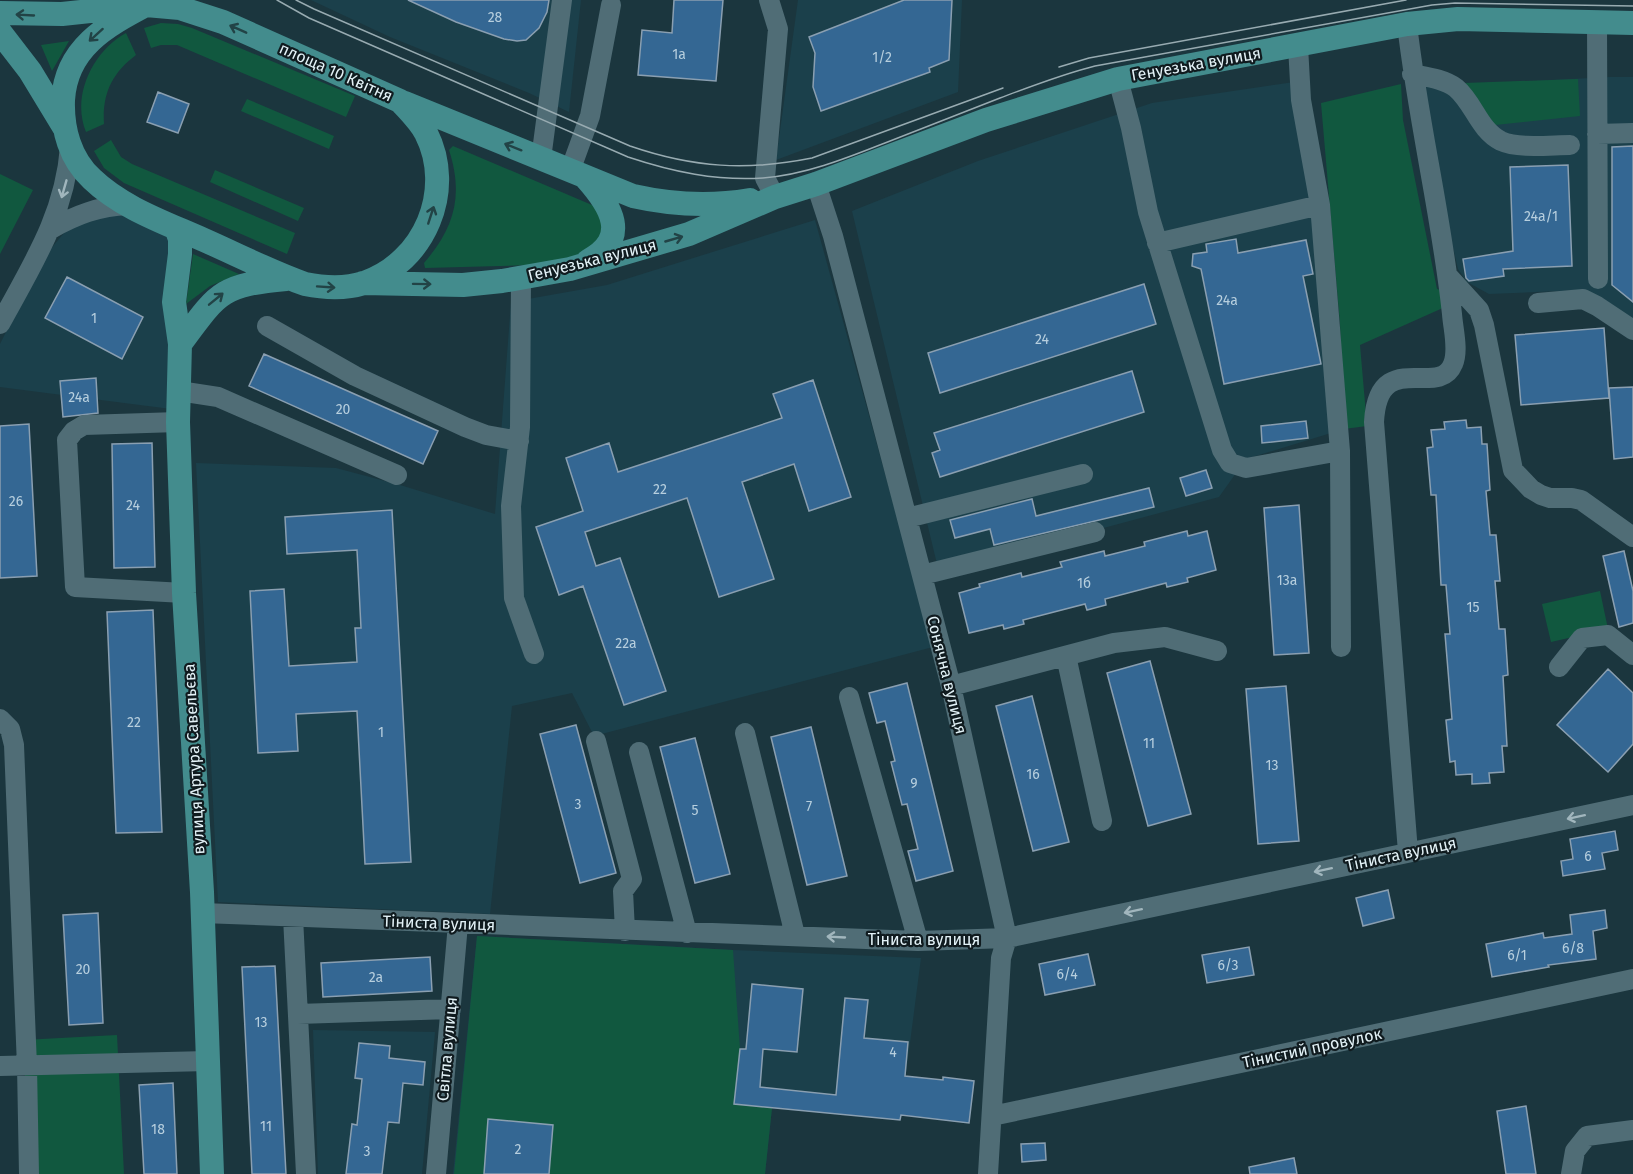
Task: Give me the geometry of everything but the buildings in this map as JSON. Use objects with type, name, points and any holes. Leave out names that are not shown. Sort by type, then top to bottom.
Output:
[{"type":"main road","name":"площа 10 Квітня","points":[[0,13],[62,14],[146,5],[180,4],[400,101],[426,132],[437,172],[435,202],[425,232],[414,249],[399,264],[382,275],[363,283],[324,288],[288,278],[176,228],[128,205],[91,178],[79,164],[30,71],[0,32]]},
{"type":"main road","points":[[67,138],[64,95],[73,64],[82,50],[106,27],[146,5]]},
{"type":"main road","name":"Генуезька вулиця","points":[[363,283],[463,285],[570,269],[689,234],[775,197],[816,184],[986,120],[1118,79],[1407,24],[1458,19],[1633,23]]},
{"type":"main road","name":"Генуезька вулиця","points":[[400,101],[633,196],[700,206],[775,197]]},
{"type":"main road","points":[[570,269],[596,257],[605,250],[613,235],[613,218],[605,200],[578,175]]},
{"type":"main road","name":"вулиця Артура Савельєва","points":[[176,228],[180,239],[174,302],[180,344],[178,422],[184,593],[202,913],[212,1174]]},
{"type":"main road","points":[[180,344],[207,307],[228,291],[256,281],[288,278]]},
{"type":"street","points":[[541,159],[562,0]]},
{"type":"street","points":[[769,0],[778,29],[765,178],[775,197]]},
{"type":"street","points":[[578,175],[611,5]]},
{"type":"street","points":[[1597,22],[1598,279]]},
{"type":"street","points":[[1407,24],[1412,74],[1448,276],[1455,344],[1453,365],[1447,373],[1439,376],[1396,380],[1387,384],[1379,393],[1375,405],[1374,422],[1408,852]]},
{"type":"street","points":[[1298,46],[1301,100],[1320,205],[1340,451],[1341,647]]},
{"type":"street","points":[[1412,74],[1446,82],[1457,89],[1490,134],[1501,140],[1511,144],[1570,145]]},
{"type":"street","points":[[1118,79],[1131,128],[1148,212],[1222,450],[1230,463],[1246,468],[1340,451]]},
{"type":"street","points":[[1597,134],[1633,133]]},
{"type":"street","points":[[0,324],[51,229],[68,177],[67,138]]},
{"type":"street","name":"Сонячна вулиця","points":[[816,184],[833,236],[951,686],[1007,938],[1001,958],[987,1174]]},
{"type":"street","points":[[51,229],[102,207],[128,205]]},
{"type":"street","points":[[1157,243],[1320,205]]},
{"type":"street","points":[[1448,276],[1479,310],[1513,470],[1531,489],[1541,495],[1550,498],[1581,500],[1633,537]]},
{"type":"street","points":[[521,278],[519,441],[511,506],[514,598],[534,654]]},
{"type":"street","points":[[1538,303],[1583,299],[1633,330]]},
{"type":"street","points":[[267,326],[356,376],[465,427],[486,435],[519,441]]},
{"type":"street","points":[[179,391],[218,397],[397,475]]},
{"type":"street","points":[[178,422],[84,425],[74,431],[67,440],[75,587],[184,593]]},
{"type":"street","points":[[907,518],[1083,474]]},
{"type":"street","points":[[922,575],[1095,532]]},
{"type":"street","points":[[1560,667],[1582,638],[1608,635],[1633,655]]},
{"type":"street","points":[[951,686],[1114,643],[1165,637],[1217,651]]},
{"type":"street","points":[[1066,656],[1102,821]]},
{"type":"street","points":[[849,698],[918,941]]},
{"type":"street","points":[[0,719],[10,729],[14,745],[27,1066],[28,1174]]},
{"type":"street","points":[[745,733],[795,935]]},
{"type":"street","points":[[596,741],[632,879],[624,891],[625,931]]},
{"type":"street","points":[[639,752],[687,933]]},
{"type":"street","name":"Тіниста вулиця","points":[[202,913],[918,941],[1007,938],[1633,805]]},
{"type":"street","points":[[292,917],[306,1174]]},
{"type":"street","name":"Світла вулиця","points":[[436,1174],[458,924]]},
{"type":"street","name":"Тінистий провулок","points":[[992,1116],[1633,979]]},
{"type":"street","points":[[298,1014],[451,1009]]},
{"type":"street","points":[[0,1066],[208,1060]]},
{"type":"street","points":[[1571,1174],[1575,1151],[1587,1136],[1633,1130]]},
{"type":"shaded area","points":[[311,0],[581,0],[569,112],[529,93],[390,37]]},
{"type":"shaded area","points":[[798,0],[962,0],[958,92],[776,160]]},
{"type":"shaded area","points":[[1633,77],[1633,322],[1586,290],[1489,294],[1467,282],[1458,269],[1424,124],[1419,87]]},
{"type":"shaded area","points":[[1308,80],[1344,429],[1246,459],[1219,497],[973,563],[937,564],[852,211],[978,161],[1152,103]]},
{"type":"shaded area","points":[[118,213],[173,240],[171,409],[0,387],[0,344],[43,258],[75,220]]},
{"type":"shaded area","points":[[815,220],[933,647],[594,736],[572,693],[512,706],[490,914],[218,902],[196,463],[336,468],[495,514],[511,302],[607,285]]},
{"type":"shaded area","points":[[477,936],[921,958],[900,1120],[772,1108],[765,1174],[453,1174]]},
{"type":"shaded area","points":[[313,1030],[435,1032],[422,1174],[318,1174]]},
{"type":"green space","points":[[161,23],[192,28],[355,96],[346,117],[177,45],[161,45],[151,48],[144,28]]},
{"type":"green space","points":[[126,33],[136,55],[121,69],[110,85],[105,103],[104,124],[86,132],[81,104],[88,76],[104,51]]},
{"type":"green space","points":[[69,41],[52,71],[41,45]]},
{"type":"green space","points":[[1578,79],[1580,116],[1495,125],[1464,83]]},
{"type":"green space","points":[[1401,84],[1403,120],[1437,289],[1443,290],[1445,307],[1360,345],[1367,426],[1344,429],[1340,324],[1321,103]]},
{"type":"green space","points":[[247,99],[334,136],[329,149],[241,111]]},
{"type":"green space","points":[[111,140],[121,157],[132,164],[295,233],[287,254],[124,183],[104,168],[94,151]]},
{"type":"green space","points":[[453,146],[592,205],[599,213],[602,222],[599,243],[574,257],[533,265],[425,268],[424,263],[443,237],[453,211],[456,182],[449,150]]},
{"type":"green space","points":[[215,170],[304,208],[298,221],[210,182]]},
{"type":"green space","points":[[0,174],[33,190],[0,254]]},
{"type":"green space","points":[[193,254],[239,274],[210,286],[186,304]]},
{"type":"green space","points":[[1600,591],[1608,629],[1551,642],[1542,604]]},
{"type":"green space","points":[[477,936],[733,950],[740,1049],[734,1104],[772,1108],[765,1174],[454,1174]]},
{"type":"green space","points":[[117,1035],[124,1174],[30,1174],[23,1040]]},
{"type":"tram line","points":[[277,0],[309,18],[628,157],[661,167],[711,177],[746,179],[779,176],[825,165],[1000,98],[1095,66],[1432,5],[1455,3],[1633,6]]},
{"type":"tram line","points":[[296,0],[630,146],[699,163],[743,166],[812,158],[1003,88]]},
{"type":"tram line","points":[[1059,67],[1089,58],[1406,0]]}]
